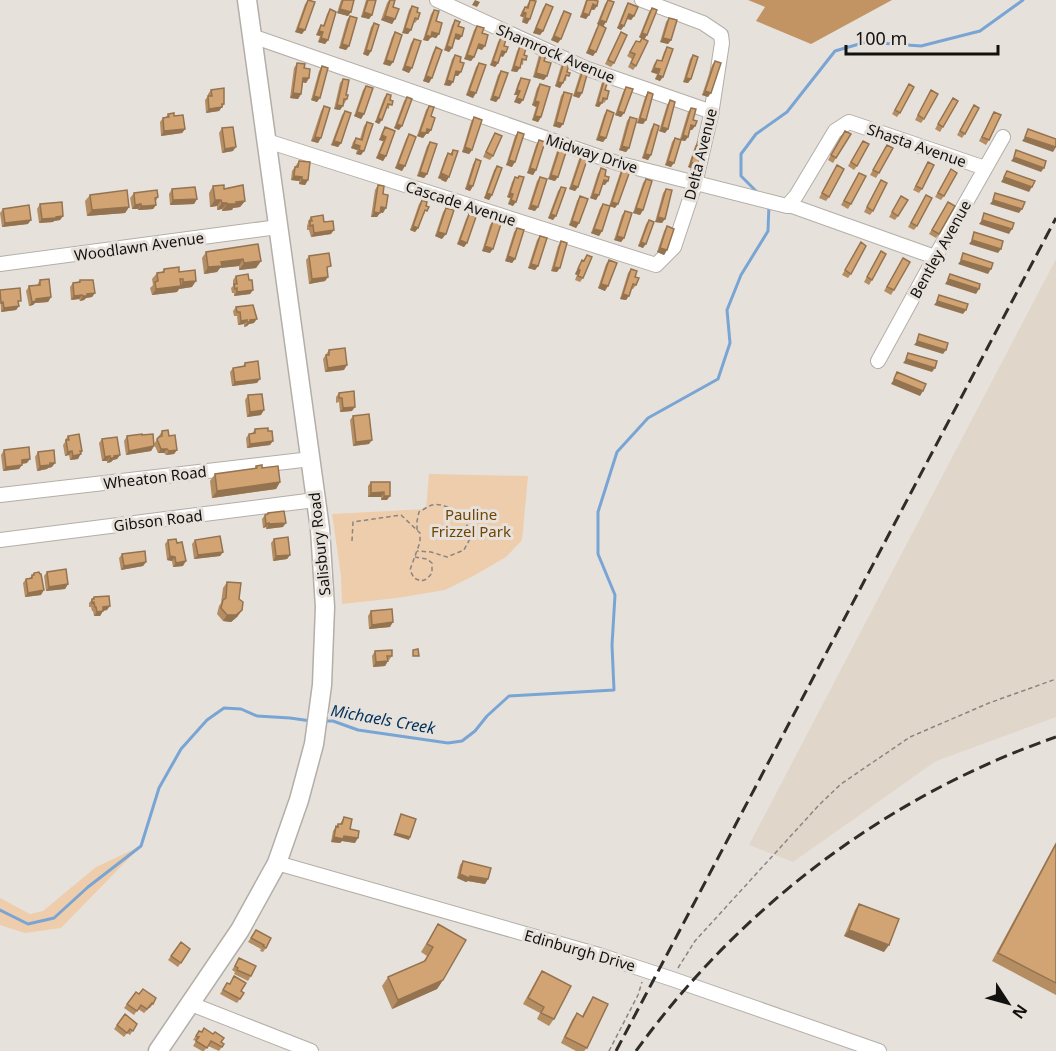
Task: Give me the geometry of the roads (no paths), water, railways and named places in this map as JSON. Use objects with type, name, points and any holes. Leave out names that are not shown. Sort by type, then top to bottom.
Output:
[{"type":"main road","name":"Salisbury Road","points":[[158,1051],[240,930],[277,863],[299,800],[314,744],[322,685],[325,606],[320,529],[247,0]]},
{"type":"street","name":"Shamrock Avenue","points":[[437,0],[585,68],[712,112]]},
{"type":"street","name":"Delta Avenue","points":[[642,0],[703,23],[721,35],[722,43],[712,112],[695,184],[674,247],[656,265]]},
{"type":"street","name":"Midway Drive","points":[[252,36],[617,163],[792,206],[935,257]]},
{"type":"street","name":"Shasta Avenue","points":[[787,206],[796,196],[835,131],[849,122],[985,168]]},
{"type":"street","name":"Bentley Avenue","points":[[878,361],[1003,137]]},
{"type":"street","name":"Cascade Avenue","points":[[267,141],[656,265]]},
{"type":"street","name":"Woodlawn Avenue","points":[[0,264],[278,227]]},
{"type":"street","name":"Wheaton Road","points":[[0,495],[311,459]]},
{"type":"street","name":"Gibson Road","points":[[0,540],[315,501]]},
{"type":"street","name":"Edinburgh Drive","points":[[277,863],[588,952],[879,1051]]},
{"type":"street","points":[[191,1004],[311,1051]]},
{"type":"waterway","name":"Michaels Creek","points":[[758,193],[741,176],[741,154],[756,134],[787,112],[835,51],[866,42],[921,46],[980,31],[1023,0]]},
{"type":"waterway","name":"Michaels Creek","points":[[324,721],[333,721],[358,730],[448,743],[462,741],[475,731],[487,716],[509,696],[614,690],[612,645],[615,595],[598,554],[598,512],[617,452],[648,418],[718,379],[730,343],[727,310],[741,275],[768,231],[769,204]]},
{"type":"waterway","name":"Michaels Creek","points":[[0,910],[28,924],[54,918],[88,887],[141,846],[159,788],[181,749],[207,720],[224,708],[241,709],[257,716],[311,721]]},
{"type":"railway","points":[[616,1051],[1056,218]]},
{"type":"railway","points":[[636,1051],[677,999],[722,949],[770,904],[822,862],[877,824],[934,790],[994,761],[1056,737]]},
{"type":"park label","name":"Pauline Frizzel Park","points":[[471,522]]}]
